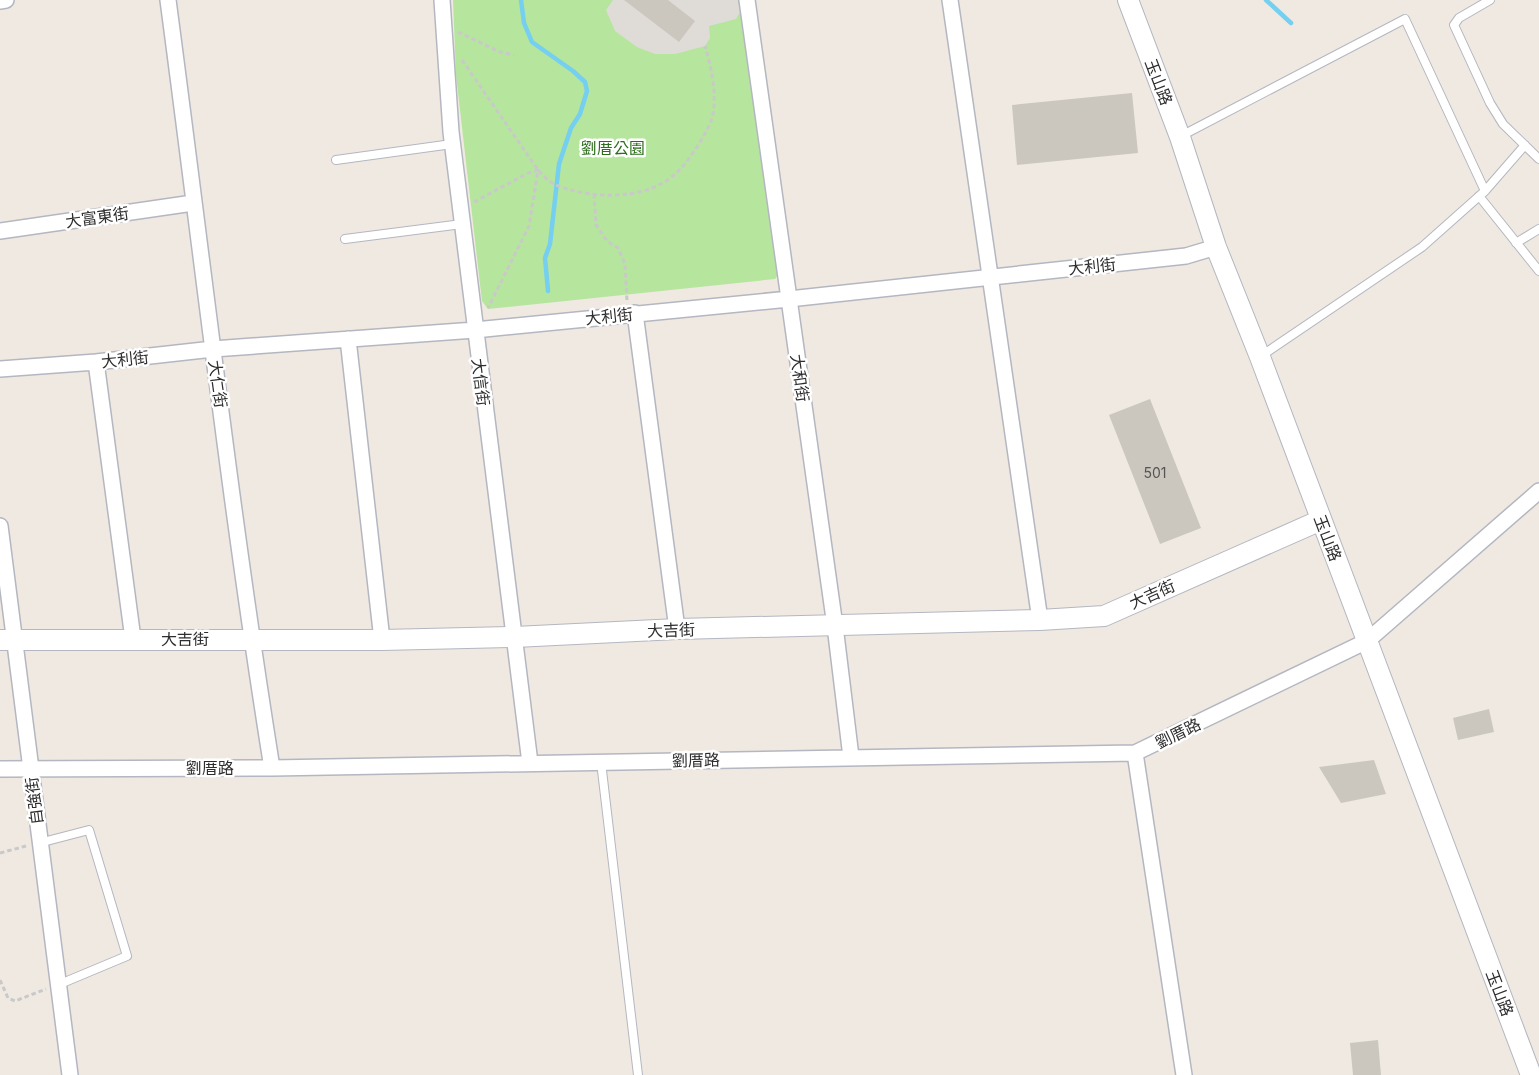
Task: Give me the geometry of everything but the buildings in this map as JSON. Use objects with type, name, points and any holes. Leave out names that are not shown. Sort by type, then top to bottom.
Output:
[{"type":"street","points":[[0,1],[6,0]]},
{"type":"street","name":"大仁街","points":[[168,0],[252,639],[272,768]]},
{"type":"street","name":"大信街","points":[[442,0],[452,144],[530,763]]},
{"type":"street","name":"大和街","points":[[747,0],[835,626],[851,757]]},
{"type":"street","points":[[950,0],[1040,620]]},
{"type":"street","name":"玉山路","points":[[1128,0],[1180,137],[1216,248],[1260,357],[1531,1075]]},
{"type":"street","name":"大富東街","points":[[0,231],[193,203]]},
{"type":"street","name":"大利街","points":[[0,369],[96,362],[213,349],[475,330],[789,299],[1186,256],[1216,248]]},
{"type":"street","points":[[631,313],[676,629]]},
{"type":"street","points":[[348,339],[382,640]]},
{"type":"street","points":[[96,362],[133,639]]},
{"type":"street","name":"劉厝路","points":[[0,769],[272,768],[1135,753],[1367,641],[1539,491]]},
{"type":"street","name":"大吉街","points":[[7,640],[382,640],[515,637],[676,629],[1040,620],[1104,616],[1321,519]]},
{"type":"street","name":"自強街","points":[[0,526],[7,640],[30,768],[60,984],[70,1075]]},
{"type":"street","points":[[1135,753],[1184,1075]]},
{"type":"lane","points":[[1490,0],[1459,18],[1454,25],[1490,103],[1503,124],[1539,159]]},
{"type":"lane","points":[[1180,137],[1405,19],[1482,194],[1516,243],[1539,271]]},
{"type":"lane","points":[[336,160],[452,144]]},
{"type":"lane","points":[[1260,357],[1422,247],[1482,194],[1525,145]]},
{"type":"lane","points":[[345,239],[462,224]]},
{"type":"lane","points":[[1516,243],[1539,229]]},
{"type":"lane","points":[[601,762],[638,1075]]},
{"type":"lane","points":[[39,843],[89,830],[128,956],[60,984]]},
{"type":"path","points":[[457,43],[457,32],[500,52],[514,55]]},
{"type":"path","points":[[457,54],[538,170],[554,184],[594,194],[621,195],[651,188],[675,175],[700,143],[712,117],[714,76],[705,46]]},
{"type":"path","points":[[474,202],[538,170]]},
{"type":"path","points":[[487,311],[529,226],[538,170]]},
{"type":"path","points":[[594,194],[596,225],[607,241],[618,248],[625,264],[631,313]]},
{"type":"path","points":[[0,853],[39,843]]},
{"type":"path","points":[[0,980],[8,998],[15,1001],[60,984]]},
{"type":"green space","name":"劉厝公園","points":[[453,0],[747,0],[783,268],[775,279],[488,309],[482,301],[456,75]]},
{"type":"shaded area","points":[[613,0],[738,0],[740,12],[736,19],[709,26],[710,38],[705,46],[675,54],[655,54],[637,47],[615,31],[606,10]]},
{"type":"waterway","points":[[521,0],[524,23],[532,42],[573,71],[585,82],[587,91],[559,164],[550,244],[545,258],[548,291]]},
{"type":"waterway","points":[[1266,0],[1291,23]]}]
